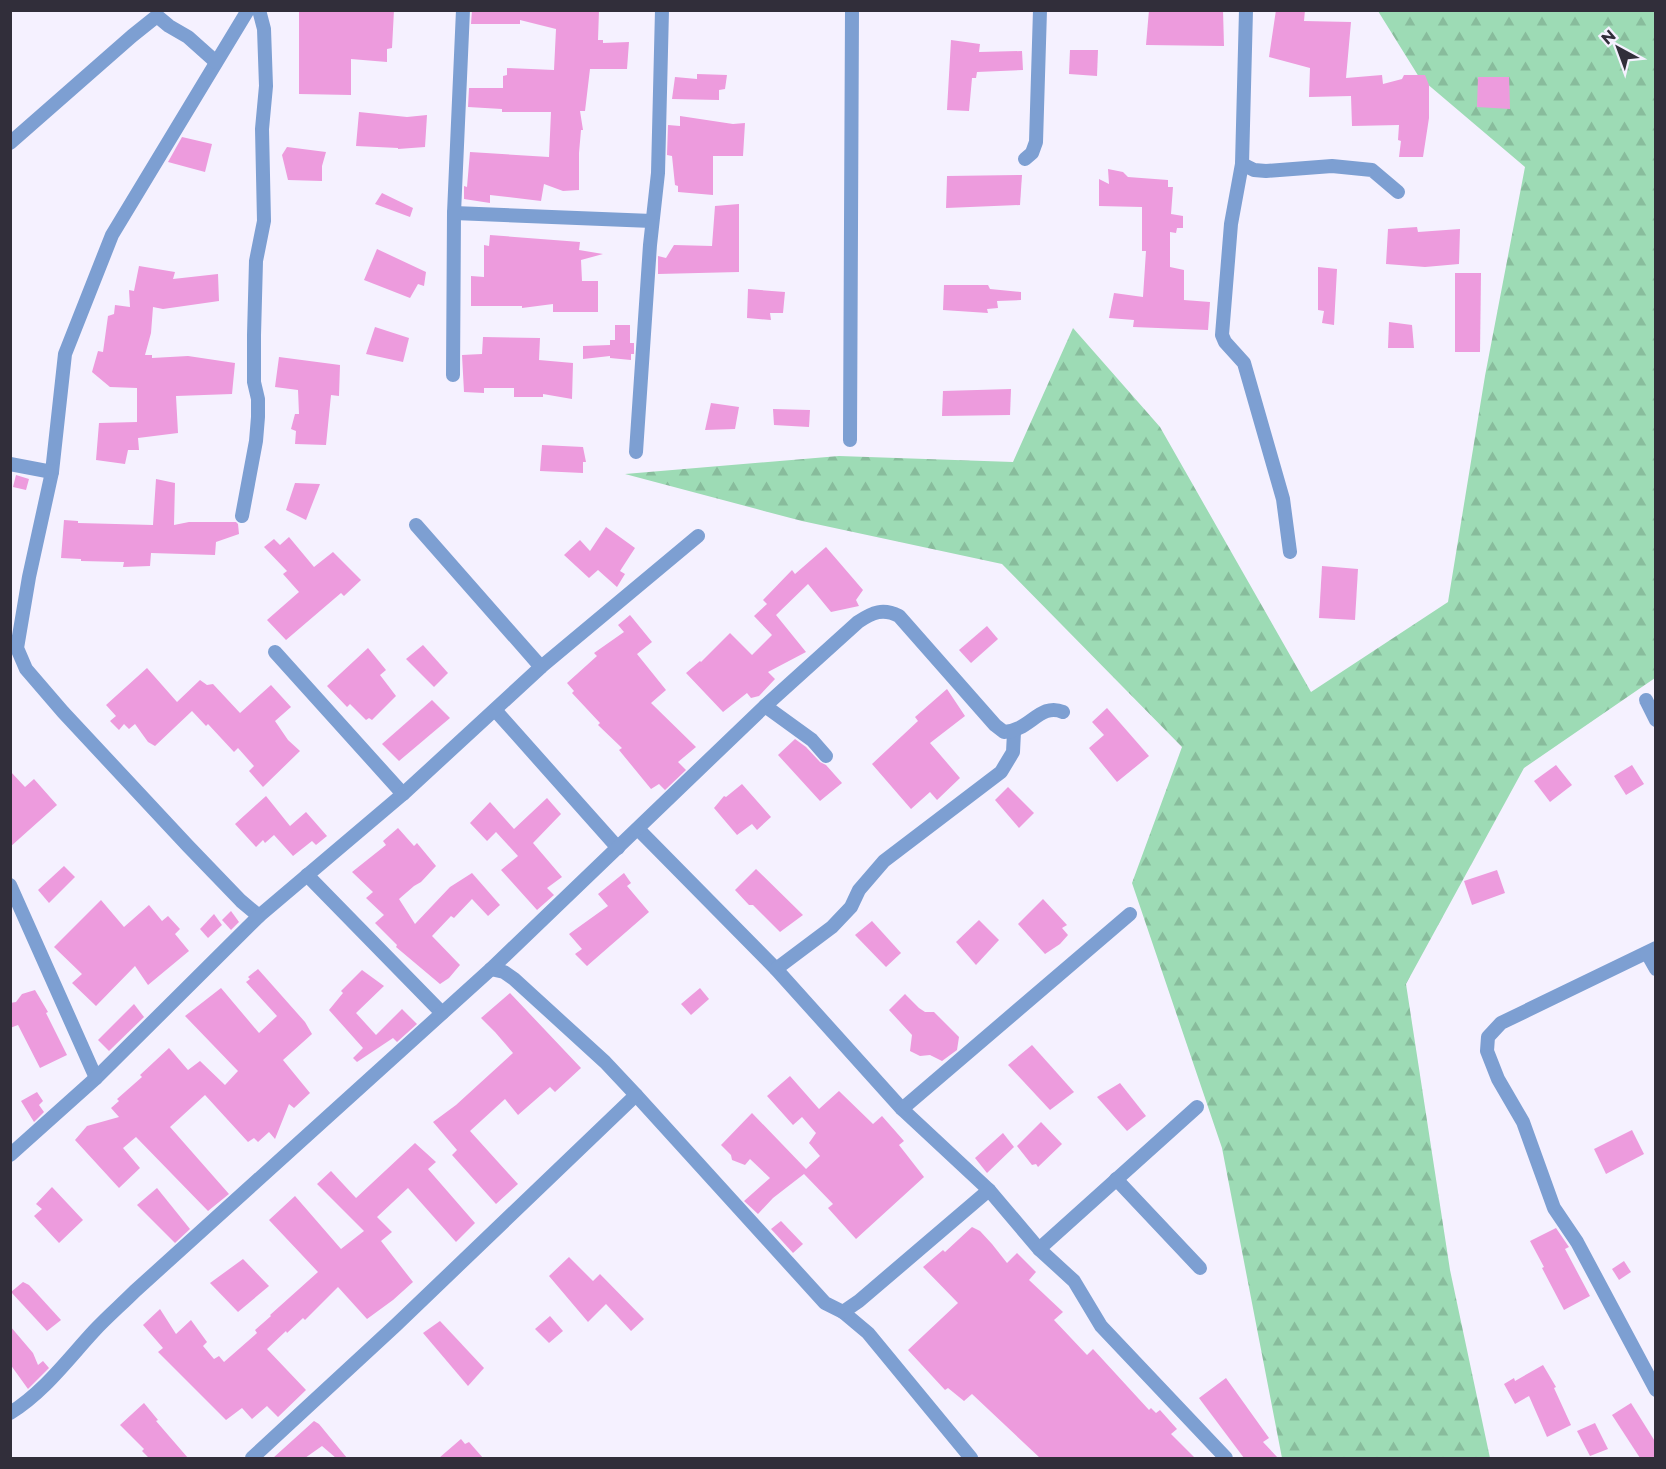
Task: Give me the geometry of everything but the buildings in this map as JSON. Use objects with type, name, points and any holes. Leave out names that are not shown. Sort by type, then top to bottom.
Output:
[{"type":"street","points":[[248,10],[112,235],[65,354],[52,472],[29,577],[17,648],[26,669],[63,712],[241,901],[259,916]]},
{"type":"street","points":[[242,516],[258,417],[258,399],[254,382],[254,335],[256,261],[264,221],[262,129],[266,86],[264,28],[259,10]]},
{"type":"street","points":[[453,375],[454,213],[464,10]]},
{"type":"street","points":[[636,452],[652,220],[658,173],[662,10]]},
{"type":"street","points":[[850,440],[852,10]]},
{"type":"street","points":[[1025,159],[1032,153],[1036,142],[1040,10]]},
{"type":"street","points":[[1246,10],[1242,164],[1231,224],[1222,335],[1225,342],[1244,363],[1283,499],[1290,552]]},
{"type":"street","points":[[10,143],[155,13],[169,26],[188,37],[216,62]]},
{"type":"street","points":[[1242,164],[1254,170],[1266,171],[1332,166],[1372,170],[1398,192]]},
{"type":"street","points":[[454,213],[652,220]]},
{"type":"street","points":[[10,464],[52,472]]},
{"type":"street","points":[[416,525],[541,667]]},
{"type":"street","points":[[10,1155],[96,1078],[259,916],[403,794],[541,667],[698,536]]},
{"type":"street","points":[[10,1413],[22,1405],[64,1366],[94,1331],[135,1292],[491,969],[765,706],[858,622],[872,613],[888,610],[899,616],[995,725],[1004,732],[1014,732],[1046,710],[1055,709],[1063,712]]},
{"type":"street","points":[[275,652],[403,794]]},
{"type":"street","points":[[1646,700],[1656,720]]},
{"type":"street","points":[[765,706],[812,740],[826,756]]},
{"type":"street","points":[[495,710],[618,848]]},
{"type":"street","points":[[776,969],[832,927],[851,908],[859,890],[884,861],[1001,772],[1013,752],[1014,732]]},
{"type":"street","points":[[638,829],[776,969],[902,1109],[989,1190],[1039,1249],[1074,1281],[1101,1326],[1226,1458]]},
{"type":"street","points":[[307,875],[442,1012]]},
{"type":"street","points":[[10,885],[96,1078]]},
{"type":"street","points":[[902,1109],[1130,914]]},
{"type":"street","points":[[1656,969],[1651,951],[1501,1023],[1488,1037],[1487,1051],[1498,1079],[1523,1122],[1554,1208],[1577,1242],[1656,1390]]},
{"type":"street","points":[[491,969],[504,972],[514,979],[605,1062],[825,1303],[843,1312],[868,1333],[971,1458]]},
{"type":"street","points":[[252,1458],[396,1325],[636,1095]]},
{"type":"street","points":[[1039,1249],[1197,1107]]},
{"type":"street","points":[[1116,1179],[1200,1268]]},
{"type":"street","points":[[843,1312],[860,1301],[989,1190]]},
{"type":"green space","points":[[1378,11],[1655,11],[1655,678],[1524,768],[1406,984],[1450,1270],[1490,1458],[1282,1458],[1222,1148],[1132,883],[1182,747],[1002,564],[802,521],[625,474],[839,456],[1013,462],[1073,328],[1160,427],[1311,692],[1448,602],[1485,376],[1525,167],[1419,77]]}]
